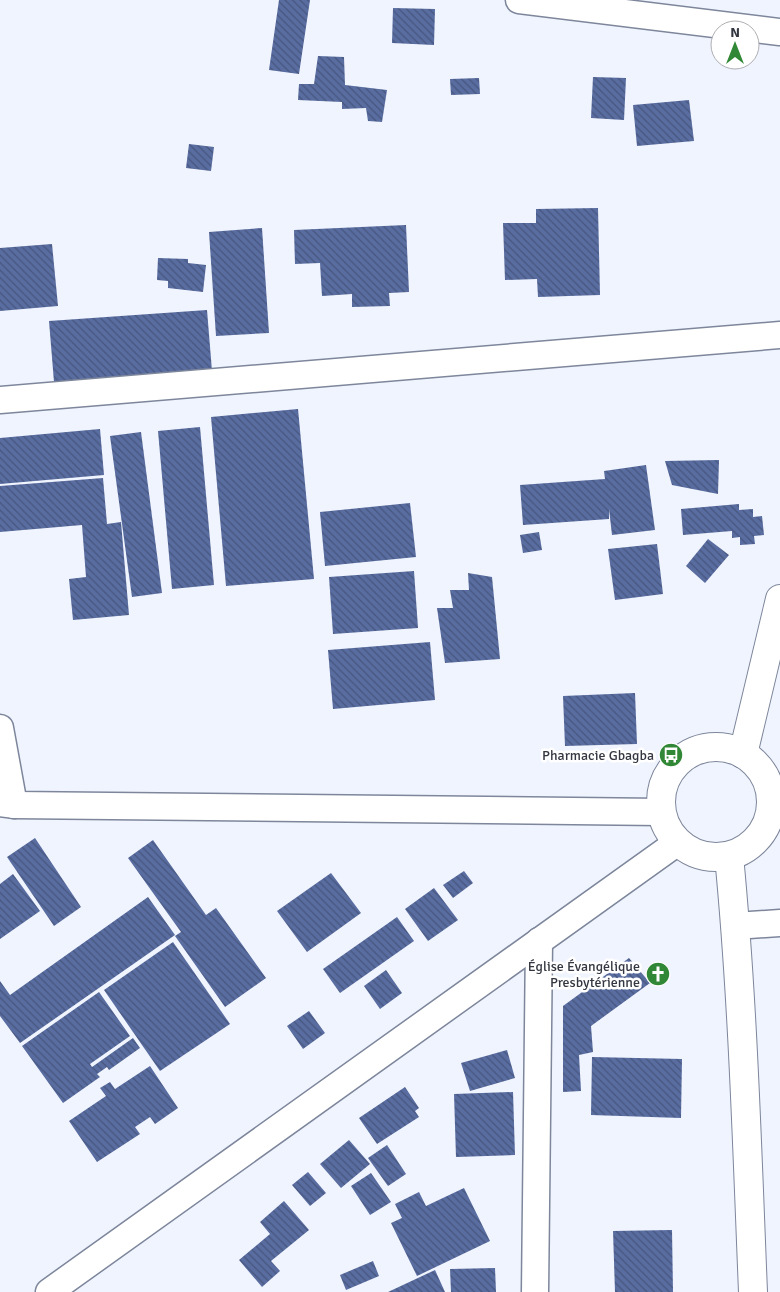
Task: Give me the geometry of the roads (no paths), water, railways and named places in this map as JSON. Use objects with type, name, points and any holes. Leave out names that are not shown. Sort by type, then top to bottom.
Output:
[{"type":"street","points":[[519,0],[780,32]]},
{"type":"street","points":[[0,400],[780,334]]},
{"type":"street","points":[[743,754],[780,599]]},
{"type":"street","points":[[0,728],[5,810],[661,812]]},
{"type":"street","points":[[709,747],[727,748],[743,754],[758,766],[768,782],[772,801],[768,819],[760,836],[746,848],[728,856],[710,857],[693,852],[678,842],[667,829],[661,812],[661,794],[666,777],[677,763],[691,752],[709,747]]},
{"type":"street","points":[[50,1292],[678,842]]},
{"type":"street","points":[[728,856],[743,1034],[753,1292]]},
{"type":"street","points":[[735,926],[780,923]]},
{"type":"street","points":[[535,1292],[539,941]]},
{"type":"place","name":"Pharmacie Gbagba","points":[[671,755]]},
{"type":"place","name":"Église Évangélique Presbytérienne","points":[[658,974]]}]
